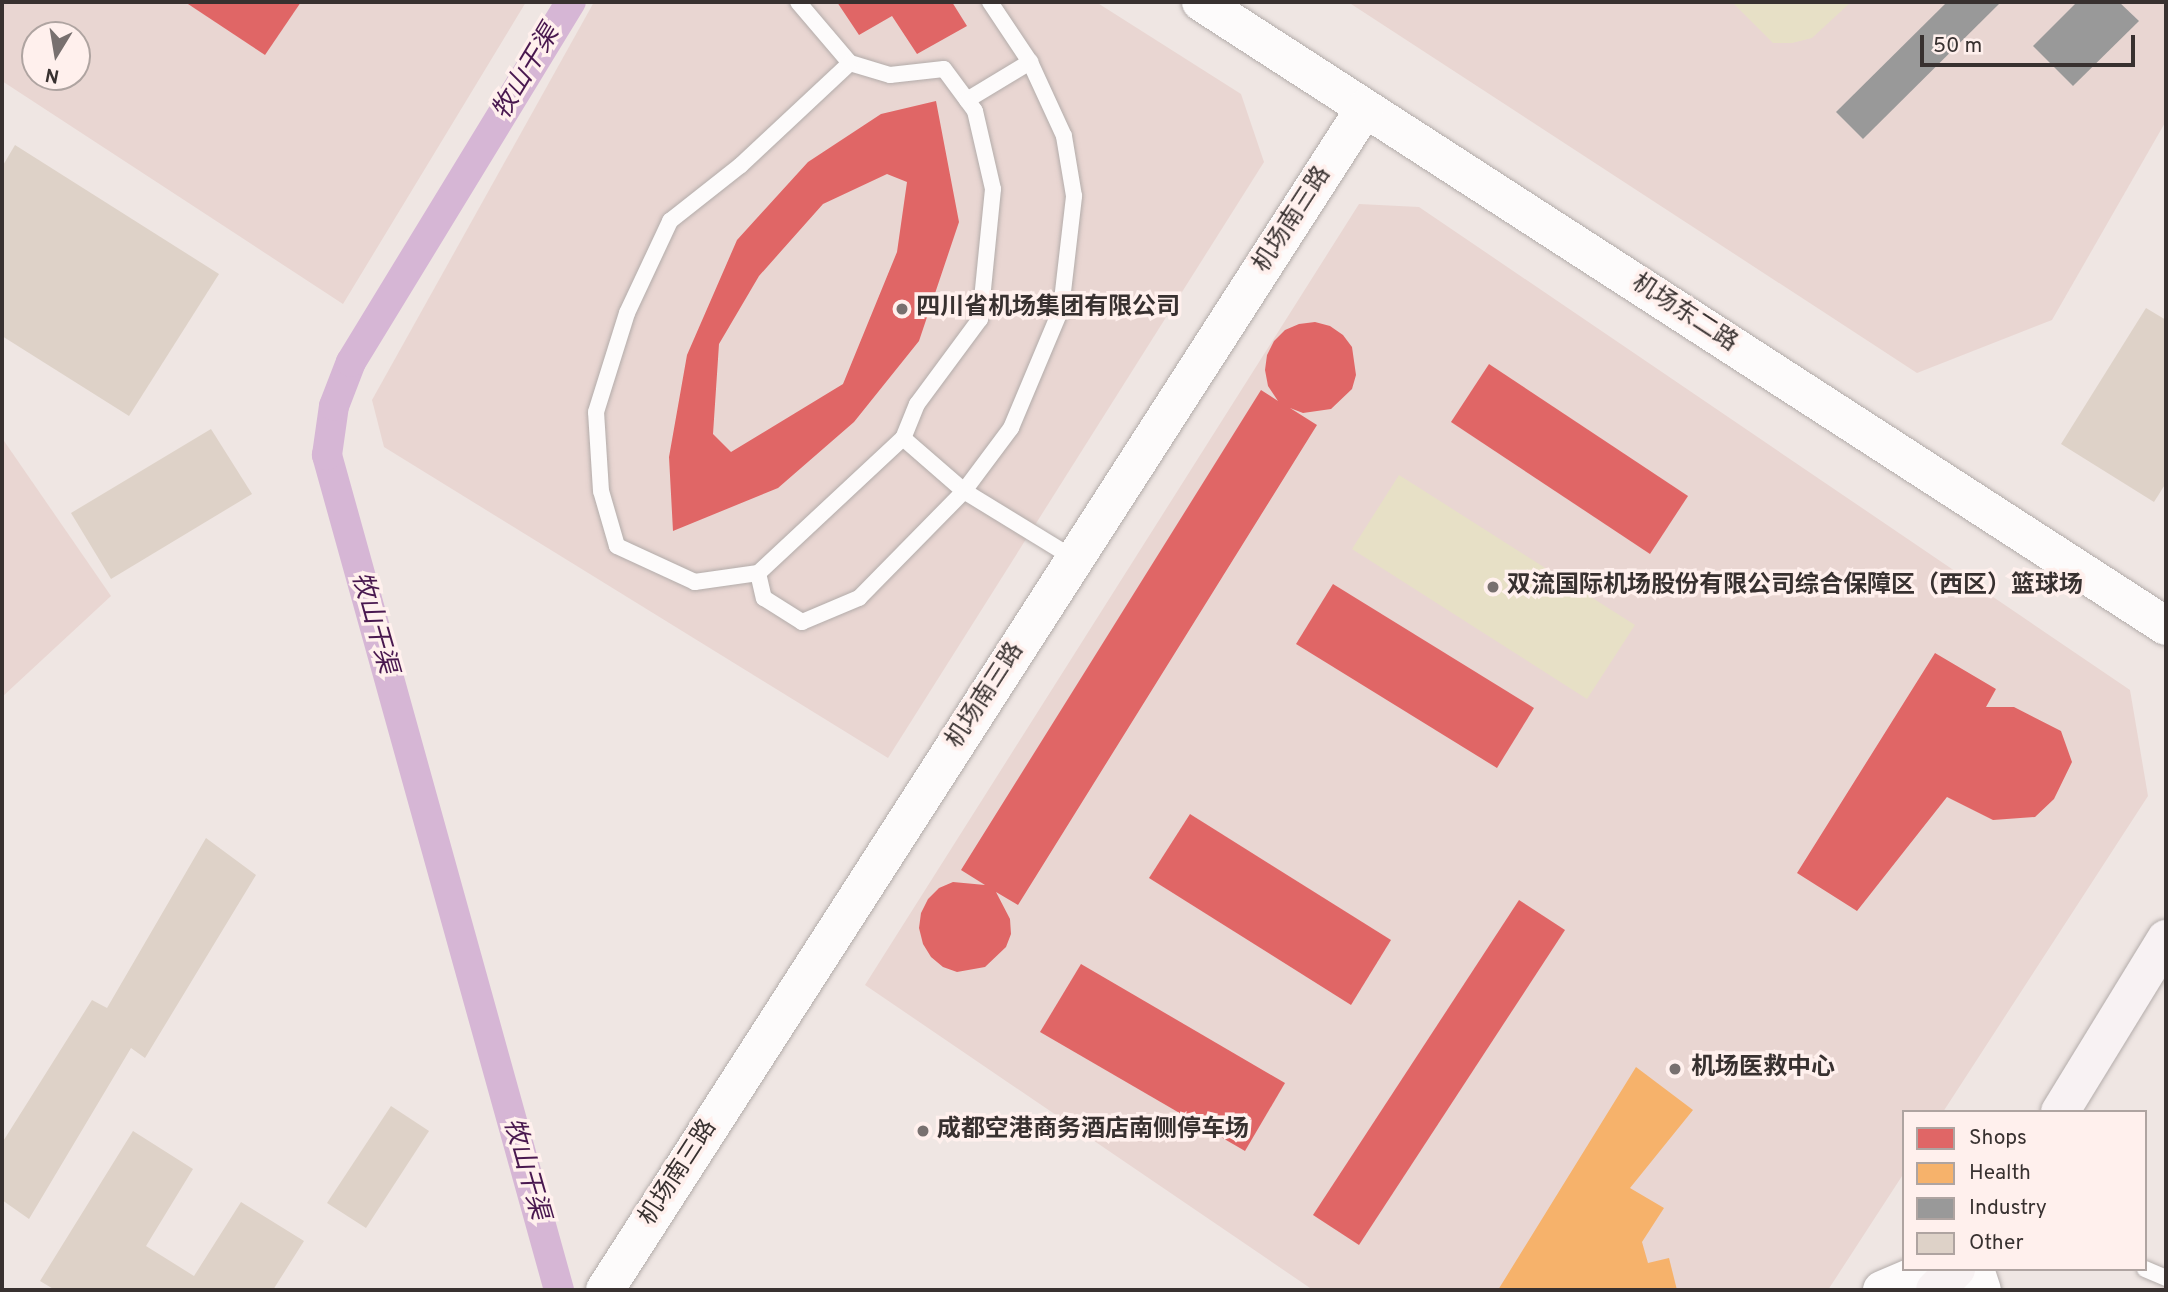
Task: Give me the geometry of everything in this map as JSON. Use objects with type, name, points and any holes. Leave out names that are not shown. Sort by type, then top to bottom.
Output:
[{"type":"main road","points":[[2061,1110],[2166,939]]},
{"type":"main road","points":[[1935,1290],[1954,1271]]},
{"type":"main road","points":[[1960,1290],[1965,1271]]},
{"type":"street","name":"机场东二路","points":[[1201,2],[2166,626]]},
{"type":"street","name":"机场南三路","points":[[606,1288],[1365,108]]},
{"type":"street","points":[[1882,1290],[1926,1271]]},
{"type":"street","points":[[1976,1271],[1982,1290]]},
{"type":"lane","points":[[798,2],[850,63],[890,75],[944,69],[975,111],[993,190],[980,319],[917,404],[903,438],[758,573],[695,582],[617,546],[601,491],[596,412],[627,313],[670,221],[741,165],[850,63]]},
{"type":"lane","points":[[758,573],[764,598],[802,622],[859,598],[964,491],[1012,428],[1060,309],[1074,197],[1064,136],[1030,62],[990,2]]},
{"type":"lane","points":[[967,100],[1030,62]]},
{"type":"lane","points":[[903,438],[964,491],[1074,559]]},
{"type":"lane","points":[[2147,1270],[2166,1278]]},
{"type":"shaded area","points":[[2,2],[526,2],[343,304],[2,81]]},
{"type":"shaded area","name":"四川省机场集团有限公司","points":[[594,2],[1096,2],[1241,94],[1264,162],[888,758],[384,447],[372,400]]},
{"type":"shaded area","points":[[1348,2],[2166,2],[2166,121],[2052,320],[1917,373]]},
{"type":"shaded area","points":[[1732,2],[1851,2],[1812,38],[1792,43],[1773,43]]},
{"type":"shaded area","points":[[1359,204],[1419,207],[2130,690],[2148,796],[1944,1110],[1902,1110],[1902,1176],[1828,1290],[1313,1290],[865,985]]},
{"type":"shaded area","points":[[2,438],[111,596],[2,697]]},
{"type":"shaded area","name":"双流国际机场股份有限公司综合保障区（西区）篮球场","points":[[1399,475],[1635,625],[1587,699],[1352,549]]},
{"type":"building: Shops","points":[[185,2],[301,2],[265,55]]},
{"type":"building: Shops","points":[[837,2],[952,2],[967,26],[917,54],[892,16],[859,35]]},
{"type":"building: Shops","name":"四川省机场集团有限公司","points":[[936,101],[959,222],[919,341],[854,422],[778,488],[673,531],[669,457],[687,355],[737,240],[808,162],[881,114]],"holes":[[[887,174],[907,182],[897,252],[843,384],[731,452],[713,434],[719,344],[759,276],[823,204]]]},
{"type":"building: Shops","points":[[1315,322],[1330,326],[1343,335],[1352,347],[1356,375],[1352,389],[1331,409],[1303,413],[1290,408],[1317,425],[1018,905],[996,892],[1010,919],[1011,934],[1006,947],[985,967],[957,972],[943,967],[931,957],[923,944],[919,928],[921,913],[928,899],[939,888],[953,882],[985,885],[961,870],[1261,390],[1278,401],[1268,386],[1265,370],[1267,355],[1274,341],[1285,330],[1299,324]]},
{"type":"building: Shops","points":[[1489,364],[1688,496],[1650,554],[1451,422]]},
{"type":"building: Shops","points":[[1333,584],[1534,708],[1497,768],[1296,644]]},
{"type":"building: Shops","points":[[1935,653],[1996,689],[1986,707],[2014,707],[2061,731],[2072,762],[2054,799],[2035,817],[1993,820],[1947,797],[1857,911],[1797,873]]},
{"type":"building: Shops","points":[[1190,814],[1391,940],[1351,1005],[1149,878]]},
{"type":"building: Shops","points":[[1519,900],[1565,930],[1359,1245],[1313,1215]]},
{"type":"building: Shops","points":[[1081,964],[1285,1083],[1245,1151],[1040,1032]]},
{"type":"building: Health","points":[[1636,1067],[1693,1110],[1630,1188],[1664,1208],[1642,1242],[1648,1263],[1669,1258],[1677,1290],[1498,1290]]},
{"type":"building: Industry","points":[[1947,2],[2001,2],[1863,139],[1836,112]]},
{"type":"building: Industry","points":[[2077,2],[2119,2],[2139,21],[2073,86],[2033,46]]},
{"type":"building: Other","points":[[15,145],[219,274],[129,416],[2,336],[2,167]]},
{"type":"building: Other","points":[[2146,308],[2166,320],[2166,483],[2154,502],[2061,444]]},
{"type":"building: Other","points":[[211,429],[252,494],[111,579],[71,513]]},
{"type":"building: Other","points":[[206,838],[256,875],[145,1058],[131,1048],[29,1219],[2,1200],[2,1143],[92,1000],[107,1008]]},
{"type":"building: Other","points":[[391,1106],[429,1131],[366,1228],[327,1203]]},
{"type":"building: Other","points":[[133,1131],[193,1169],[146,1246],[194,1276],[241,1202],[304,1241],[273,1290],[55,1290],[40,1281]]},
{"type":"waterway","name":"牧山干渠","points":[[559,1290],[327,455],[334,406],[351,362],[571,2]]},
{"type":"place","name":"四川省机场集团有限公司","points":[[902,309]]},
{"type":"place","name":"双流国际机场股份有限公司综合保障区（西区）篮球场","points":[[1493,587]]},
{"type":"place","name":"机场医救中心","points":[[1675,1069]]},
{"type":"place","name":"成都空港商务酒店南侧停车场","points":[[923,1131]]}]
